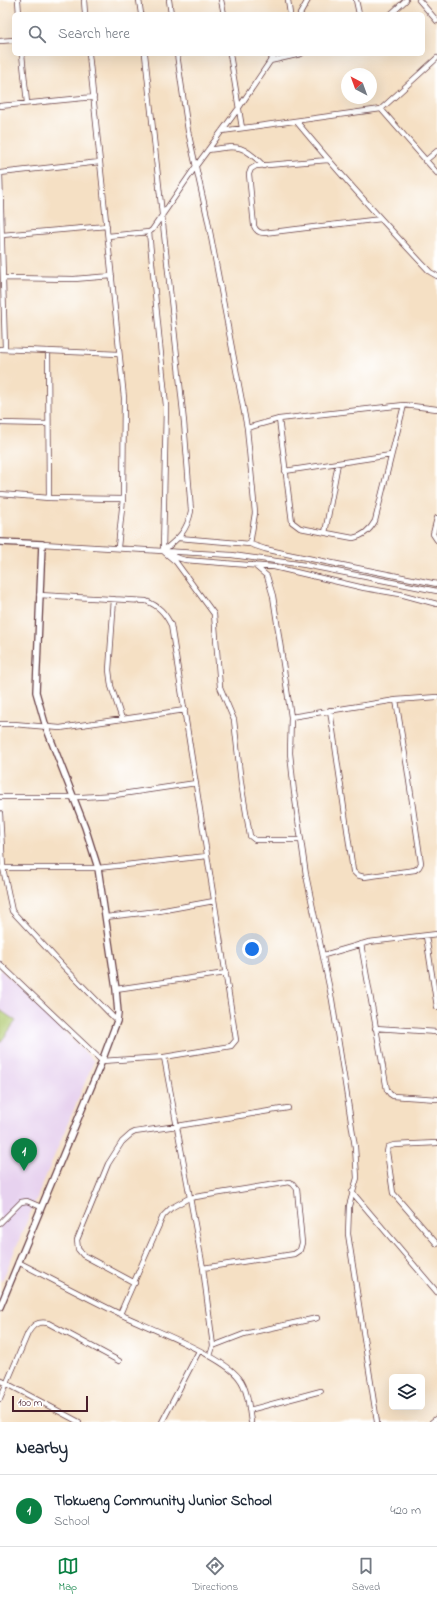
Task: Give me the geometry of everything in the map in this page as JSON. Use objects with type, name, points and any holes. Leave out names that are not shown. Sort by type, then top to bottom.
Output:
[{"type":"street","points":[[18,0],[19,12]]},
{"type":"street","points":[[84,0],[85,12]]},
{"type":"street","points":[[140,0],[141,12]]},
{"type":"street","points":[[169,0],[171,12]]},
{"type":"street","points":[[221,0],[224,12]]},
{"type":"street","points":[[288,0],[290,12]]},
{"type":"street","points":[[301,12],[308,0]]},
{"type":"street","points":[[356,0],[359,12]]},
{"type":"street","points":[[392,12],[406,0]]},
{"type":"street","points":[[419,0],[437,21]]},
{"type":"street","points":[[0,41],[12,40]]},
{"type":"street","points":[[22,56],[27,103]]},
{"type":"street","points":[[91,56],[100,162],[124,398],[123,499],[118,547]]},
{"type":"street","points":[[145,56],[161,217],[184,422],[191,511],[189,523],[179,538],[165,551]]},
{"type":"street","points":[[177,56],[188,131],[208,221],[248,428],[255,513],[250,544]]},
{"type":"street","points":[[230,56],[242,128]]},
{"type":"street","points":[[274,56],[238,109],[149,232],[166,406],[165,551],[176,562],[214,614],[220,687],[234,720],[245,815],[250,836],[255,840],[301,840]]},
{"type":"street","points":[[270,61],[290,56]]},
{"type":"street","points":[[222,131],[380,110],[437,58]]},
{"type":"street","points":[[0,106],[94,97]]},
{"type":"street","points":[[380,110],[437,173]]},
{"type":"street","points":[[296,121],[328,160],[381,219],[430,272],[437,276]]},
{"type":"street","points":[[208,150],[234,147],[241,148],[251,153],[264,166]]},
{"type":"street","points":[[425,161],[437,151]]},
{"type":"street","points":[[328,160],[254,167],[249,174],[254,226],[261,233],[381,219]]},
{"type":"street","points":[[100,162],[0,172],[4,278],[3,349],[119,354]]},
{"type":"street","points":[[2,235],[107,226]]},
{"type":"street","points":[[108,236],[149,232]]},
{"type":"street","points":[[4,278],[74,279],[112,276]]},
{"type":"street","points":[[48,351],[49,498]]},
{"type":"street","points":[[248,428],[279,419],[404,405],[437,409]]},
{"type":"street","points":[[279,419],[292,522],[300,528],[353,538],[360,537],[372,527],[375,520],[404,405]]},
{"type":"street","points":[[0,423],[48,424]]},
{"type":"street","points":[[285,471],[391,455]]},
{"type":"street","points":[[325,533],[338,463]]},
{"type":"street","points":[[0,494],[49,498],[123,499]]},
{"type":"street","points":[[437,518],[433,534],[437,540]]},
{"type":"street","points":[[179,538],[250,544],[287,554],[437,584]]},
{"type":"street","points":[[0,542],[232,554],[275,560],[437,591]]},
{"type":"street","points":[[0,1307],[102,1061],[117,1021],[116,989],[98,868],[74,796],[46,727],[36,692],[42,544]]},
{"type":"street","points":[[165,551],[175,557],[185,560],[274,567],[300,574],[400,594],[437,604]]},
{"type":"street","points":[[254,565],[267,576],[273,596],[291,717],[290,753],[306,875],[324,955],[355,1147],[357,1178],[352,1192],[348,1214],[348,1234],[377,1422]]},
{"type":"street","points":[[0,964],[102,1061],[164,1057],[231,1046],[235,1042],[236,1038],[171,625],[160,608],[146,601],[39,595]]},
{"type":"street","points":[[114,599],[109,670],[111,686],[122,719]]},
{"type":"street","points":[[291,717],[396,700],[437,697]]},
{"type":"street","points":[[330,710],[353,871],[357,875],[364,877],[415,870],[421,863],[396,700]]},
{"type":"street","points":[[0,724],[21,724],[60,728],[185,710]]},
{"type":"street","points":[[0,796],[115,795],[196,784]]},
{"type":"street","points":[[0,814],[2,868],[10,905],[14,915],[117,1021]]},
{"type":"street","points":[[2,868],[98,868],[207,856]]},
{"type":"street","points":[[106,917],[159,911],[214,901]]},
{"type":"street","points":[[324,955],[361,944],[437,934]]},
{"type":"street","points":[[426,936],[437,1007]]},
{"type":"street","points":[[361,944],[387,1090],[390,1094],[398,1096],[437,1098]]},
{"type":"street","points":[[116,989],[226,973]]},
{"type":"street","points":[[375,1028],[437,1032]]},
{"type":"street","points":[[164,1057],[203,1268],[213,1346],[210,1356]]},
{"type":"street","points":[[135,1283],[83,1256],[78,1249],[77,1240],[108,1164],[127,1137],[135,1132],[288,1108]]},
{"type":"street","points":[[437,1143],[394,1145],[388,1147],[387,1152],[393,1193],[437,1244]]},
{"type":"street","points":[[120,1314],[135,1283],[163,1216],[171,1208],[189,1198],[289,1182],[297,1188],[302,1242],[297,1252],[294,1254],[203,1268]]},
{"type":"street","points":[[352,1192],[437,1292]]},
{"type":"street","points":[[0,1223],[22,1202],[28,1201],[41,1207]]},
{"type":"street","points":[[18,1262],[120,1314],[210,1356],[234,1372],[243,1384],[250,1421]]},
{"type":"street","points":[[0,1290],[6,1293]]},
{"type":"street","points":[[213,1346],[244,1334],[317,1318]]},
{"type":"street","points":[[0,1399],[32,1326],[39,1322],[48,1323],[119,1361]]},
{"type":"street","points":[[162,1422],[199,1351]]},
{"type":"street","points":[[0,1380],[79,1422]]},
{"type":"street","points":[[249,1410],[321,1391]]},
{"type":"street","points":[[432,1422],[437,1418]]},
{"type":"shaded area","points":[[0,969],[94,1061],[2,1281],[0,1280]]},
{"type":"green space","points":[[0,1010],[16,1021],[0,1043]]},
{"type":"place","name":"Tlokweng Community Junior School","points":[[24,1171]]}]
